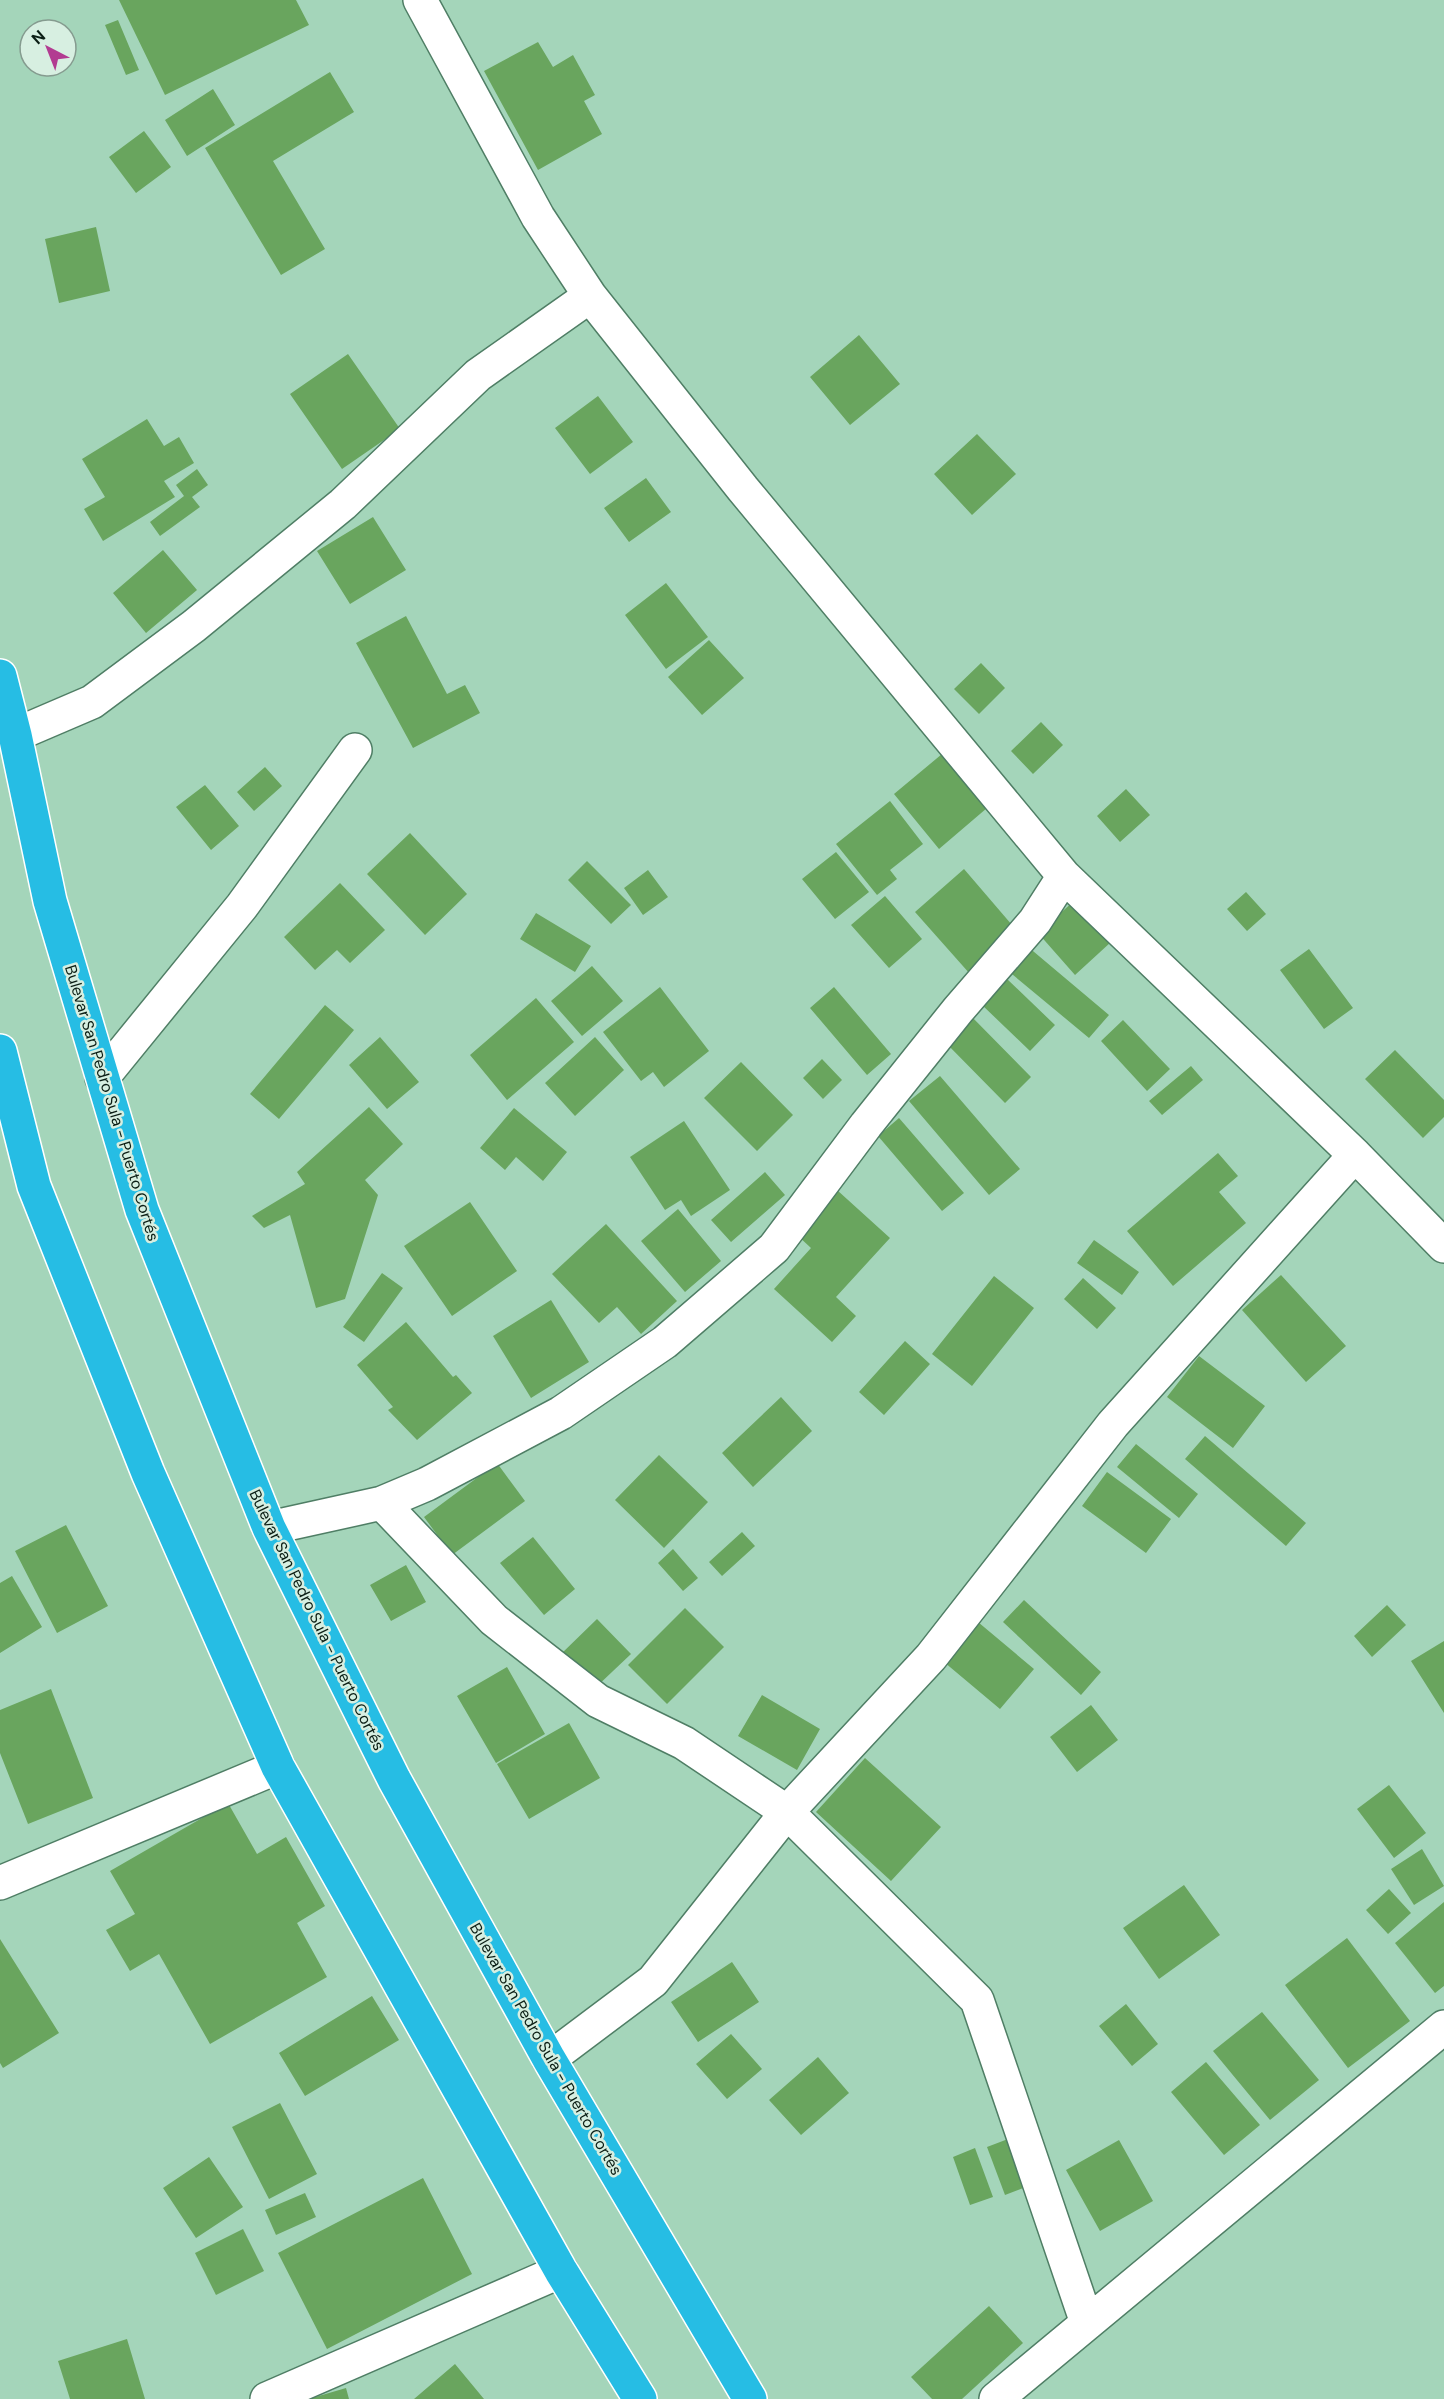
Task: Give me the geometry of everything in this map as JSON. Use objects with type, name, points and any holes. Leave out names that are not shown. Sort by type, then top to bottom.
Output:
[{"type":"highway","name":"Bulevar San Pedro Sula - Puerto Cortés","points":[[0,676],[15,735],[50,901],[142,1210],[269,1528],[394,1779],[549,2059],[750,2399]]},
{"type":"highway","points":[[0,1051],[34,1186],[148,1473],[278,1767],[561,2271],[640,2399]]},
{"type":"street","points":[[420,0],[538,217],[590,296],[743,489],[1064,876],[1355,1155],[1444,1246]]},
{"type":"street","points":[[15,735],[92,702],[194,626],[343,504],[478,375],[590,296]]},
{"type":"street","points":[[102,1078],[242,906],[355,750]]},
{"type":"street","points":[[269,1528],[381,1503],[427,1485],[561,1413],[665,1342],[774,1248],[866,1125],[958,1010],[1035,921],[1064,876]]},
{"type":"street","points":[[549,2059],[653,1981],[787,1812],[931,1657],[1113,1424],[1355,1155]]},
{"type":"street","points":[[381,1503],[494,1620],[598,1701],[684,1743],[787,1812],[977,2000],[1087,2323]]},
{"type":"street","points":[[0,1883],[278,1767]]},
{"type":"street","points":[[996,2399],[1444,2027]]},
{"type":"street","points":[[267,2399],[561,2271]]},
{"type":"building","points":[[119,0],[296,0],[309,25],[165,95]]},
{"type":"building","points":[[118,20],[139,70],[126,75],[105,25]]},
{"type":"building","points":[[538,42],[553,67],[573,55],[595,95],[584,101],[602,134],[538,170],[484,71]]},
{"type":"building","points":[[330,72],[354,112],[273,161],[325,249],[281,275],[205,148]]},
{"type":"building","points":[[213,89],[235,125],[187,156],[165,120]]},
{"type":"building","points":[[144,131],[171,167],[136,193],[109,157]]},
{"type":"building","points":[[96,227],[110,291],[59,303],[45,239]]},
{"type":"building","points":[[859,335],[900,384],[850,425],[810,377]]},
{"type":"building","points":[[348,354],[400,429],[342,469],[290,394]]},
{"type":"building","points":[[598,396],[633,442],[590,474],[555,428]]},
{"type":"building","points":[[147,419],[164,446],[179,437],[194,463],[164,481],[175,497],[103,541],[84,509],[105,497],[82,459]]},
{"type":"building","points":[[977,434],[1016,474],[972,515],[934,474]]},
{"type":"building","points":[[197,469],[208,485],[192,497],[200,507],[160,536],[150,522],[184,496],[176,485]]},
{"type":"building","points":[[646,478],[671,512],[629,542],[604,508]]},
{"type":"building","points":[[373,517],[406,570],[350,604],[317,551]]},
{"type":"building","points":[[163,550],[197,590],[146,633],[113,593]]},
{"type":"building","points":[[666,583],[708,637],[666,669],[625,615]]},
{"type":"building","points":[[406,616],[447,694],[465,685],[480,713],[413,748],[356,643]]},
{"type":"building","points":[[709,640],[744,678],[702,715],[668,677]]},
{"type":"building","points":[[981,663],[1005,688],[979,714],[954,689]]},
{"type":"building","points":[[1041,722],[1063,745],[1033,774],[1011,751]]},
{"type":"building","points":[[942,754],[987,808],[939,849],[894,794]]},
{"type":"building","points":[[265,767],[282,786],[254,811],[237,792]]},
{"type":"building","points":[[205,785],[239,826],[211,850],[176,807]]},
{"type":"building","points":[[1126,789],[1150,815],[1120,842],[1097,816]]},
{"type":"building","points":[[890,801],[923,844],[890,870],[897,879],[877,895],[836,844]]},
{"type":"building","points":[[410,833],[467,894],[425,935],[367,874]]},
{"type":"building","points":[[836,852],[869,892],[835,919],[802,879]]},
{"type":"building","points":[[587,861],[631,905],[611,924],[568,880]]},
{"type":"building","points":[[964,869],[1018,932],[970,974],[915,912]]},
{"type":"building","points":[[648,870],[668,897],[643,915],[624,888]]},
{"type":"building","points":[[340,883],[385,930],[350,963],[337,950],[315,970],[284,937]]},
{"type":"building","points":[[1246,892],[1266,914],[1247,931],[1227,909]]},
{"type":"building","points":[[885,896],[922,939],[889,968],[851,925]]},
{"type":"building","points":[[1074,901],[1111,942],[1075,975],[1038,933]]},
{"type":"building","points":[[536,913],[591,946],[575,972],[520,939]]},
{"type":"building","points":[[1027,946],[1109,1015],[1089,1038],[1007,970]]},
{"type":"building","points":[[1309,949],[1353,1008],[1324,1029],[1280,970]]},
{"type":"building","points":[[592,966],[623,1001],[582,1036],[551,1001]]},
{"type":"building","points":[[1006,978],[1055,1025],[1030,1051],[981,1004]]},
{"type":"building","points":[[660,987],[709,1051],[664,1087],[653,1072],[641,1081],[603,1032]]},
{"type":"building","points":[[834,987],[891,1054],[867,1075],[810,1008]]},
{"type":"building","points":[[536,998],[574,1042],[507,1100],[470,1055]]},
{"type":"building","points":[[325,1005],[354,1030],[279,1119],[250,1094]]},
{"type":"building","points":[[969,1014],[1031,1077],[1005,1103],[943,1040]]},
{"type":"building","points":[[1123,1020],[1170,1069],[1147,1091],[1101,1041]]},
{"type":"building","points":[[380,1037],[419,1082],[387,1109],[349,1065]]},
{"type":"building","points":[[595,1037],[624,1070],[575,1116],[545,1083]]},
{"type":"building","points":[[1395,1050],[1444,1100],[1444,1117],[1423,1138],[1365,1079]]},
{"type":"building","points":[[822,1059],[842,1080],[823,1099],[803,1078]]},
{"type":"building","points":[[741,1062],[793,1115],[757,1151],[704,1098]]},
{"type":"building","points":[[1191,1066],[1203,1080],[1162,1115],[1149,1101]]},
{"type":"building","points":[[940,1076],[1020,1169],[989,1195],[909,1101]]},
{"type":"building","points":[[369,1107],[403,1144],[365,1180],[378,1195],[345,1299],[316,1308],[290,1215],[264,1228],[252,1216],[305,1184],[297,1172]]},
{"type":"building","points":[[514,1108],[567,1152],[543,1181],[516,1157],[505,1170],[480,1148]]},
{"type":"building","points":[[899,1118],[964,1193],[942,1211],[878,1136]]},
{"type":"building","points":[[684,1121],[730,1190],[691,1216],[681,1200],[665,1210],[630,1157]]},
{"type":"building","points":[[1218,1153],[1238,1176],[1219,1192],[1246,1223],[1173,1286],[1127,1231]]},
{"type":"building","points":[[765,1172],[785,1195],[731,1242],[711,1220]]},
{"type":"building","points":[[837,1190],[890,1238],[836,1297],[856,1316],[832,1342],[774,1289],[811,1248],[797,1235]]},
{"type":"building","points":[[470,1202],[517,1271],[452,1316],[404,1246]]},
{"type":"building","points":[[678,1209],[721,1261],[685,1292],[641,1241]]},
{"type":"building","points":[[606,1224],[677,1301],[641,1334],[617,1307],[599,1323],[552,1274]]},
{"type":"building","points":[[1094,1240],[1139,1272],[1122,1295],[1077,1263]]},
{"type":"building","points":[[382,1273],[403,1288],[364,1342],[343,1327]]},
{"type":"building","points":[[1281,1275],[1346,1346],[1306,1382],[1242,1310]]},
{"type":"building","points":[[994,1276],[1034,1308],[972,1386],[932,1354]]},
{"type":"building","points":[[1083,1278],[1116,1308],[1097,1329],[1064,1299]]},
{"type":"building","points":[[551,1300],[589,1362],[531,1398],[493,1336]]},
{"type":"building","points":[[406,1322],[453,1377],[456,1375],[472,1393],[417,1440],[388,1410],[393,1407],[357,1365]]},
{"type":"building","points":[[905,1341],[930,1364],[884,1415],[859,1392]]},
{"type":"building","points":[[1199,1356],[1265,1406],[1233,1448],[1167,1397]]},
{"type":"building","points":[[781,1397],[812,1431],[753,1487],[722,1453]]},
{"type":"building","points":[[1205,1436],[1306,1523],[1286,1546],[1185,1459]]},
{"type":"building","points":[[1136,1444],[1198,1494],[1179,1518],[1117,1467]]},
{"type":"building","points":[[659,1455],[708,1502],[664,1548],[615,1500]]},
{"type":"building","points":[[497,1463],[525,1501],[452,1555],[424,1517]]},
{"type":"building","points":[[1107,1472],[1171,1519],[1146,1553],[1082,1506]]},
{"type":"building","points":[[66,1525],[108,1606],[57,1633],[15,1551]]},
{"type":"building","points":[[742,1532],[755,1546],[722,1576],[709,1562]]},
{"type":"building","points":[[533,1537],[575,1589],[544,1615],[500,1563]]},
{"type":"building","points":[[673,1549],[698,1578],[683,1591],[658,1563]]},
{"type":"building","points":[[406,1565],[426,1602],[391,1621],[370,1585]]},
{"type":"building","points":[[12,1576],[42,1627],[0,1653],[0,1583]]},
{"type":"building","points":[[1024,1600],[1101,1672],[1081,1695],[1003,1622]]},
{"type":"building","points":[[1387,1605],[1406,1625],[1372,1657],[1354,1636]]},
{"type":"building","points":[[685,1608],[724,1647],[667,1704],[628,1665]]},
{"type":"building","points":[[597,1619],[631,1654],[594,1689],[560,1655]]},
{"type":"building","points":[[978,1622],[1034,1669],[1000,1709],[944,1662]]},
{"type":"building","points":[[1444,1641],[1444,1713],[1411,1661]]},
{"type":"building","points":[[507,1667],[545,1734],[496,1763],[457,1696]]},
{"type":"building","points":[[51,1689],[93,1798],[28,1824],[0,1753],[0,1710]]},
{"type":"building","points":[[762,1695],[820,1729],[797,1770],[738,1736]]},
{"type":"building","points":[[1091,1705],[1118,1740],[1077,1772],[1050,1737]]},
{"type":"building","points":[[569,1723],[600,1778],[529,1819],[497,1764]]},
{"type":"building","points":[[865,1758],[941,1827],[891,1881],[816,1812]]},
{"type":"building","points":[[1389,1785],[1426,1833],[1394,1858],[1357,1809]]},
{"type":"building","points":[[228,1803],[257,1854],[286,1837],[325,1906],[297,1923],[327,1977],[210,2044],[159,1954],[130,1971],[106,1930],[135,1914],[110,1871]]},
{"type":"building","points":[[1422,1849],[1444,1886],[1414,1905],[1391,1869]]},
{"type":"building","points":[[1184,1885],[1220,1935],[1159,1979],[1123,1928]]},
{"type":"building","points":[[1389,1889],[1411,1913],[1388,1934],[1366,1910]]},
{"type":"building","points":[[1444,1902],[1444,1986],[1435,1993],[1395,1943]]},
{"type":"building","points":[[1347,1938],[1410,2021],[1348,2068],[1285,1985]]},
{"type":"building","points":[[0,1939],[59,2033],[3,2068],[0,2063]]},
{"type":"building","points":[[732,1962],[759,2002],[698,2042],[671,2002]]},
{"type":"building","points":[[372,1996],[399,2040],[305,2096],[279,2053]]},
{"type":"building","points":[[1126,2004],[1158,2044],[1132,2066],[1099,2026]]},
{"type":"building","points":[[1262,2012],[1319,2080],[1270,2120],[1213,2051]]},
{"type":"building","points":[[731,2034],[762,2069],[727,2099],[696,2064]]},
{"type":"building","points":[[818,2057],[849,2093],[801,2135],[769,2100]]},
{"type":"building","points":[[1206,2062],[1260,2125],[1224,2155],[1171,2092]]},
{"type":"building","points":[[280,2103],[317,2174],[269,2199],[232,2127]]},
{"type":"building","points":[[1008,2139],[1026,2187],[1005,2195],[987,2147]]},
{"type":"building","points":[[1119,2140],[1153,2201],[1100,2231],[1066,2170]]},
{"type":"building","points":[[975,2148],[993,2197],[970,2205],[953,2157]]},
{"type":"building","points":[[209,2157],[243,2207],[196,2238],[163,2188]]},
{"type":"building","points":[[423,2178],[472,2274],[327,2349],[278,2253]]},
{"type":"building","points":[[305,2193],[316,2217],[276,2235],[265,2210]]},
{"type":"building","points":[[243,2229],[264,2271],[216,2295],[195,2253]]},
{"type":"building","points":[[989,2306],[1023,2343],[962,2399],[932,2399],[911,2377]]},
{"type":"building","points":[[127,2339],[145,2399],[70,2399],[58,2361]]},
{"type":"building","points":[[455,2364],[484,2399],[414,2399]]},
{"type":"building","points":[[346,2388],[349,2399],[312,2399],[312,2398]]}]
